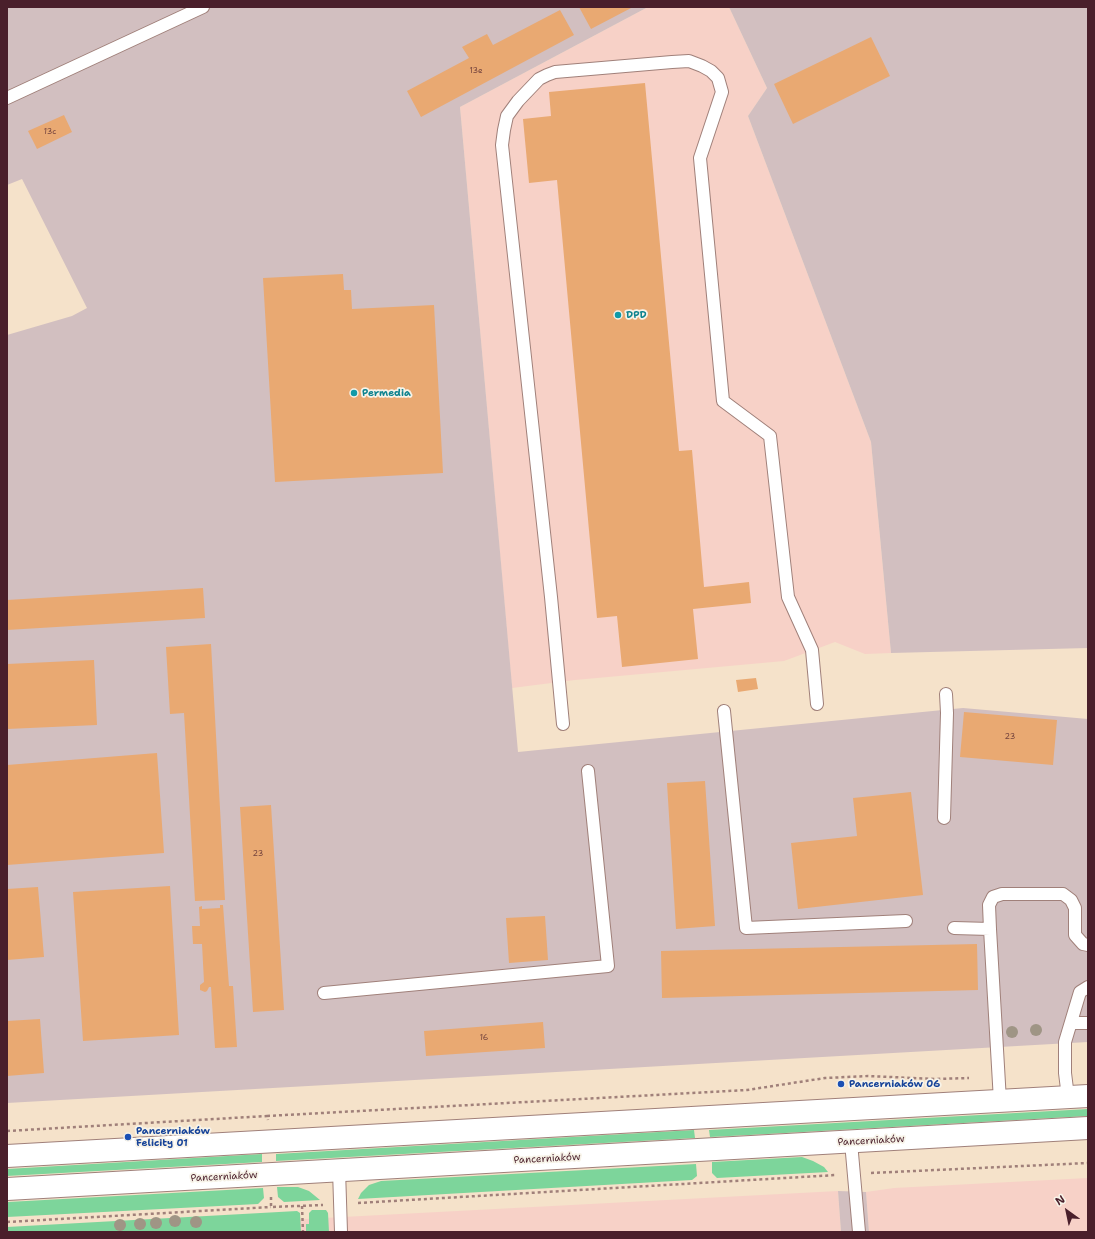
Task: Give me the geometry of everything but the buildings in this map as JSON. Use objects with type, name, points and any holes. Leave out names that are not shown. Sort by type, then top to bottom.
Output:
[{"type":"street","points":[[7,1156],[1078,1096]]},
{"type":"street","name":"Pancerniaków","points":[[7,1189],[1088,1128]]},
{"type":"lane","points":[[7,98],[203,7]]},
{"type":"lane","points":[[563,724],[551,598],[502,145],[504,130],[507,116],[518,101],[538,79],[547,75],[555,72],[672,62],[689,61],[711,71],[718,78],[722,92],[700,158],[723,401],[770,436],[788,597],[812,650],[817,704]]},
{"type":"lane","points":[[944,818],[947,713],[946,694]]},
{"type":"lane","points":[[724,711],[746,928],[906,921]]},
{"type":"lane","points":[[324,993],[608,966],[588,771]]},
{"type":"lane","points":[[1000,1101],[989,905],[993,897],[1002,894],[1063,894],[1071,900],[1075,908],[1075,935],[1083,944],[1088,945]]},
{"type":"lane","points":[[954,928],[990,929]]},
{"type":"lane","points":[[1078,1096],[1065,1073],[1065,1042],[1080,992],[1088,987]]},
{"type":"lane","points":[[1071,1023],[1088,1023]]},
{"type":"lane","points":[[851,1142],[859,1232]]},
{"type":"lane","points":[[339,1170],[341,1232]]},
{"type":"path","points":[[267,1116],[747,1090],[832,1078],[868,1076],[935,1079],[998,1077]]},
{"type":"path","points":[[7,1222],[271,1206]]},
{"type":"path","points":[[302,1206],[303,1232]]},
{"type":"shaded area","points":[[7,7],[648,7],[460,107],[518,752],[963,708],[1088,719],[1088,1042],[7,1103],[7,335],[72,316],[87,308],[22,179],[7,185]]},
{"type":"shaded area","name":"DPD","points":[[648,7],[729,7],[767,88],[748,116],[871,442],[891,653],[865,654],[835,642],[784,661],[575,680],[512,688],[460,107]]},
{"type":"shaded area","points":[[729,7],[1088,7],[1088,648],[891,653],[871,442],[748,116],[767,88]]},
{"type":"shaded area","points":[[1088,1178],[1088,1232],[869,1232],[866,1192],[894,1188]]},
{"type":"shaded area","points":[[838,1191],[841,1232],[57,1232]]},
{"type":"shaded area","points":[[838,1191],[866,1192],[869,1232],[841,1232]]},
{"type":"green space","points":[[1088,1109],[1088,1116],[749,1135],[710,1137],[709,1130]]},
{"type":"green space","points":[[694,1130],[695,1138],[276,1161],[276,1154]]},
{"type":"green space","points":[[262,1154],[262,1162],[7,1176],[7,1169]]},
{"type":"green space","points":[[802,1157],[824,1167],[828,1172],[717,1178],[712,1173],[712,1162]]},
{"type":"green space","points":[[696,1164],[697,1176],[692,1180],[358,1199],[361,1193],[369,1185],[381,1181]]},
{"type":"green space","points":[[277,1187],[298,1187],[309,1191],[320,1200],[284,1202],[278,1197]]},
{"type":"green space","points":[[263,1188],[264,1198],[258,1204],[7,1217],[8,1202]]},
{"type":"green space","points":[[312,1210],[326,1210],[328,1213],[329,1232],[306,1232],[306,1224],[309,1224],[309,1213]]},
{"type":"green space","points":[[297,1211],[300,1213],[301,1232],[7,1232],[7,1227]]},
{"type":"place","name":"DPD","points":[[618,315]]},
{"type":"place","name":"Permedia","points":[[354,393]]},
{"type":"place","name":"Pancerniaków 06","points":[[841,1084]]},
{"type":"place","name":"Pancerniaków Felicity 01","points":[[128,1137]]}]
